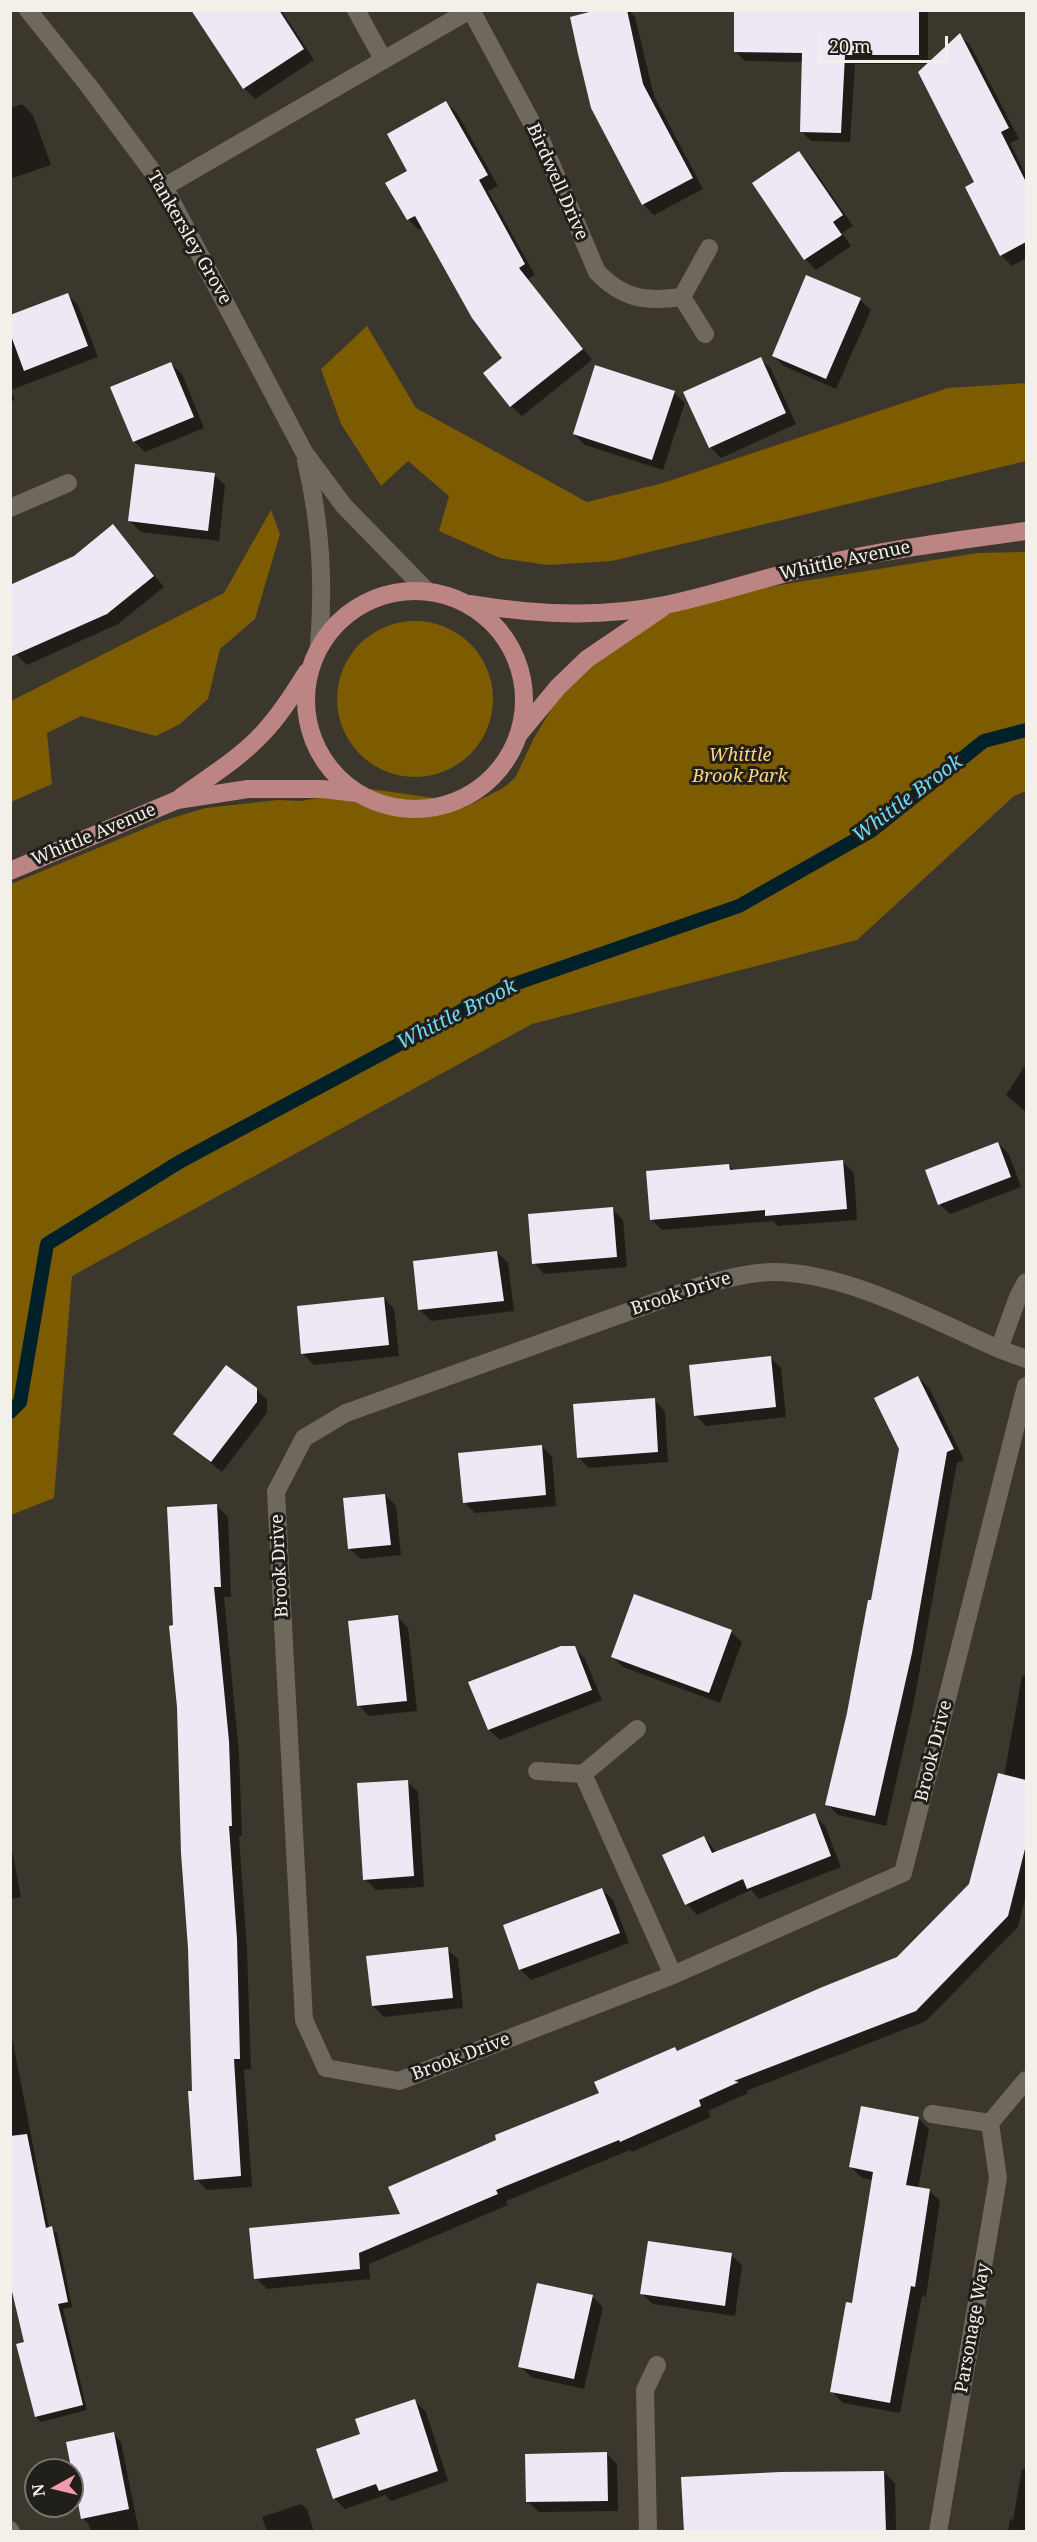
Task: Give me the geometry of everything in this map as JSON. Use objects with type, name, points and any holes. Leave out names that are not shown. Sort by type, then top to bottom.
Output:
[{"type":"main road","name":"Whittle Avenue","points":[[465,603],[524,613],[601,614],[666,605],[810,567],[903,548],[1026,531]]},
{"type":"main road","points":[[427,591],[465,603],[490,621],[509,646],[520,675],[523,705],[518,735],[506,761],[487,782],[464,798],[437,807],[410,809],[382,805],[357,793],[330,769],[312,738],[305,703],[310,668],[319,646],[339,621],[364,603],[394,593],[427,591]]},
{"type":"main road","name":"Whittle Avenue","points":[[518,735],[558,687],[587,659],[666,605]]},
{"type":"main road","name":"Whittle Avenue","points":[[10,871],[177,800],[237,758],[262,734],[284,708],[310,668]]},
{"type":"main road","name":"Whittle Avenue","points":[[177,800],[248,789],[310,788],[357,793]]},
{"type":"street","name":"Tankersley Grove","points":[[28,10],[88,85],[164,188],[304,452],[344,506],[427,591]]},
{"type":"street","points":[[356,10],[383,59]]},
{"type":"street","name":"Birdwell Drive","points":[[164,188],[471,10],[541,140],[597,272],[612,288],[634,297],[659,300],[682,297]]},
{"type":"street","points":[[705,334],[682,297],[709,248]]},
{"type":"street","name":"Tankersley Grove","points":[[304,452],[320,529],[322,602],[319,646]]},
{"type":"street","points":[[10,508],[68,483]]},
{"type":"street","name":"Brook Drive","points":[[999,1348],[855,1286],[817,1277],[776,1272],[737,1275],[700,1286],[346,1413],[304,1438],[276,1492],[304,2020],[326,2068],[399,2081],[673,1976],[903,1873],[1026,1386]]},
{"type":"street","points":[[1026,1282],[999,1348],[1026,1359]]},
{"type":"street","points":[[537,1771],[583,1774],[637,1729]]},
{"type":"street","points":[[583,1774],[673,1976]]},
{"type":"street","points":[[932,2114],[990,2123],[1026,2080]]},
{"type":"street","name":"Parsonage Way","points":[[938,2532],[998,2178],[990,2123]]},
{"type":"street","points":[[648,2532],[645,2390],[657,2365]]},
{"type":"green space","points":[[367,326],[416,408],[587,502],[663,483],[948,388],[1026,383],[1026,461],[612,561],[548,565],[500,558],[439,531],[449,496],[408,461],[381,486],[341,424],[321,369]]},
{"type":"green space","points":[[271,510],[280,534],[255,619],[220,649],[208,699],[180,724],[156,736],[81,716],[47,733],[52,784],[11,802],[11,701],[224,593]]},
{"type":"green space","name":"Whittle Brook Park","points":[[1026,552],[1026,791],[1014,796],[857,940],[532,1024],[72,1276],[54,1498],[11,1515],[11,884],[163,821],[205,808],[278,800],[301,801],[370,789],[455,801],[464,808],[503,788],[515,778],[534,738],[558,698],[657,605],[977,553]]},
{"type":"green space","points":[[415,621],[445,627],[470,644],[487,669],[493,699],[487,729],[470,754],[445,771],[415,777],[385,771],[360,754],[343,729],[337,699],[343,669],[360,644],[385,627]]},
{"type":"building","points":[[191,10],[279,10],[304,49],[243,89]]},
{"type":"building","points":[[597,10],[627,10],[643,84],[693,178],[642,205],[591,108],[578,54],[570,17]]},
{"type":"building","points":[[734,10],[919,10],[919,55],[845,55],[841,133],[800,132],[802,53],[734,52]]},
{"type":"building","points":[[960,33],[1009,128],[1001,132],[1026,182],[1026,242],[1000,256],[965,187],[974,182],[918,72]]},
{"type":"building","points":[[446,101],[488,175],[479,180],[525,264],[519,268],[583,349],[510,407],[483,373],[502,358],[472,318],[415,216],[407,220],[385,183],[407,171],[387,134]]},
{"type":"building","points":[[799,151],[843,215],[833,222],[842,235],[804,260],[752,183]]},
{"type":"building","points":[[806,275],[861,298],[826,379],[772,356]]},
{"type":"building","points":[[68,293],[88,346],[24,371],[10,333],[10,315]]},
{"type":"building","points":[[761,357],[786,413],[709,448],[683,392]]},
{"type":"building","points":[[171,362],[194,417],[133,442],[110,387]]},
{"type":"building","points":[[595,365],[675,391],[652,460],[573,434]]},
{"type":"building","points":[[135,464],[215,473],[208,531],[128,521]]},
{"type":"building","points":[[113,524],[154,576],[107,614],[10,657],[10,585],[74,556]]},
{"type":"building","points":[[998,1142],[1011,1177],[938,1205],[925,1170]]},
{"type":"building","points":[[843,1160],[847,1209],[765,1216],[765,1210],[650,1220],[646,1171],[729,1164],[730,1170]]},
{"type":"building","points":[[613,1207],[617,1257],[532,1264],[528,1214]]},
{"type":"building","points":[[497,1251],[504,1301],[418,1310],[413,1261]]},
{"type":"building","points":[[384,1297],[389,1345],[301,1354],[297,1306]]},
{"type":"building","points":[[771,1356],[776,1407],[694,1416],[689,1365]]},
{"type":"building","points":[[226,1365],[257,1388],[257,1402],[211,1462],[173,1434]]},
{"type":"building","points":[[918,1376],[954,1449],[947,1452],[912,1653],[875,1816],[825,1805],[847,1713],[868,1600],[871,1600],[899,1449],[874,1398]]},
{"type":"building","points":[[655,1398],[658,1452],[577,1458],[573,1404]]},
{"type":"building","points":[[542,1445],[546,1495],[463,1503],[458,1453]]},
{"type":"building","points":[[385,1494],[391,1545],[348,1549],[343,1498]]},
{"type":"building","points":[[217,1504],[221,1587],[214,1587],[229,1741],[232,1826],[229,1826],[237,1939],[240,2059],[234,2059],[241,2176],[194,2180],[188,2091],[192,2091],[188,1948],[181,1853],[177,1707],[169,1626],[173,1625],[167,1507]]},
{"type":"building","points":[[634,1594],[732,1630],[709,1693],[611,1657]]},
{"type":"building","points":[[398,1615],[407,1701],[357,1706],[348,1621]]},
{"type":"building","points":[[561,1646],[575,1646],[592,1690],[488,1730],[468,1682]]},
{"type":"building","points":[[998,1773],[1026,1780],[1026,1845],[1008,1916],[916,2011],[734,2081],[739,2082],[699,2100],[701,2106],[620,2142],[619,2140],[496,2190],[498,2194],[359,2253],[360,2269],[254,2279],[249,2228],[400,2214],[388,2187],[496,2140],[495,2135],[599,2093],[594,2082],[675,2047],[677,2051],[897,1957],[969,1884]]},
{"type":"building","points":[[408,1780],[414,1876],[363,1880],[357,1783]]},
{"type":"building","points":[[815,1813],[831,1856],[747,1889],[743,1879],[685,1905],[662,1855],[704,1836],[712,1853]]},
{"type":"building","points":[[602,1888],[620,1933],[519,1970],[503,1925]]},
{"type":"building","points":[[448,1947],[453,1998],[372,2006],[366,1956]]},
{"type":"building","points":[[861,2106],[919,2117],[906,2185],[930,2189],[915,2287],[911,2286],[890,2403],[830,2392],[846,2302],[852,2303],[873,2172],[849,2167]]},
{"type":"building","points":[[27,2134],[46,2228],[52,2226],[68,2302],[58,2304],[83,2405],[35,2417],[16,2344],[24,2342],[10,2283],[10,2136]]},
{"type":"building","points":[[648,2241],[732,2253],[725,2306],[640,2294]]},
{"type":"building","points":[[537,2283],[593,2295],[574,2379],[518,2367]]},
{"type":"building","points":[[415,2399],[438,2471],[379,2491],[376,2484],[333,2499],[316,2449],[360,2434],[355,2419]]},
{"type":"building","points":[[114,2432],[129,2509],[81,2519],[84,2518],[84,2458],[69,2458],[66,2442]]},
{"type":"building","points":[[607,2452],[608,2501],[526,2502],[525,2454]]},
{"type":"building","points":[[884,2471],[886,2532],[684,2532],[681,2477],[780,2472]]},
{"type":"waterway","name":"Whittle Brook","points":[[10,1412],[20,1402],[47,1244],[181,1161],[506,987],[739,906],[871,831],[984,741],[1026,730]]}]
